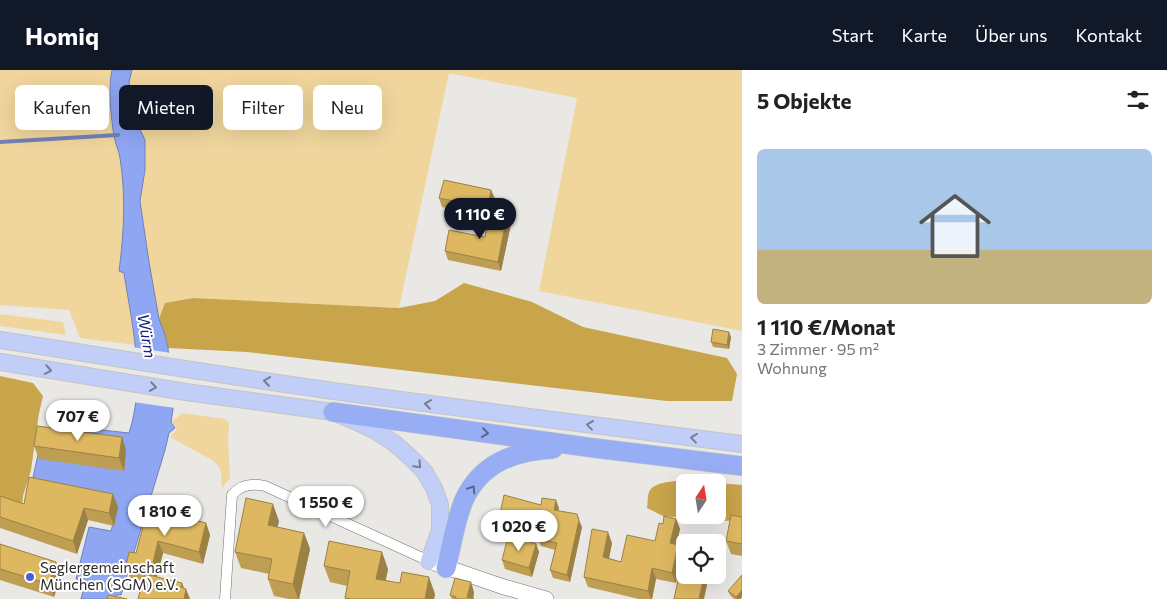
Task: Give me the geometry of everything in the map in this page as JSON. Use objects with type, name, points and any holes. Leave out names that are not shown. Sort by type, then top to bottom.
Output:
[{"type":"highway","points":[[333,412],[594,448],[742,466]]},
{"type":"highway","points":[[438,564],[465,500],[477,481],[494,464],[512,456],[539,450],[594,448]]},
{"type":"main road","points":[[0,340],[348,393],[742,444]]},
{"type":"main road","points":[[0,362],[186,392],[333,412],[357,422],[380,435],[409,456],[424,471],[434,488],[440,505],[438,564],[546,599]]},
{"type":"street","points":[[225,599],[232,495],[236,490],[249,485],[265,486],[438,564]]},
{"type":"shaded area","points":[[0,70],[742,70],[742,331],[539,291],[577,98],[449,73],[399,308],[193,298],[165,303],[159,319],[130,315],[135,345],[80,338],[69,310],[0,305]]},
{"type":"shaded area","points":[[464,283],[532,302],[583,327],[727,358],[737,374],[732,401],[667,401],[247,352],[168,348],[159,319],[165,303],[193,298],[399,308],[435,301]]},
{"type":"shaded area","points":[[0,314],[63,322],[66,335],[0,326]]},
{"type":"shaded area","points":[[0,376],[33,383],[43,396],[31,470],[23,496],[22,508],[0,504]]},
{"type":"shaded area","points":[[183,413],[225,419],[229,423],[230,478],[222,488],[221,472],[216,463],[170,437],[177,429],[172,421]]},
{"type":"shaded area","points":[[676,481],[676,517],[663,516],[647,508],[649,492],[652,488],[668,482]]},
{"type":"shaded area","points":[[726,484],[742,485],[742,520],[726,521]]},
{"type":"water","name":"Würm","points":[[112,70],[132,70],[129,85],[119,85],[119,130],[140,130],[145,140],[145,170],[140,201],[159,319],[168,348],[173,409],[171,422],[175,428],[169,433],[121,595],[117,595],[116,599],[81,599],[85,583],[76,579],[89,527],[111,531],[113,524],[27,505],[44,427],[60,430],[66,426],[129,433],[134,414],[137,394],[136,353],[124,273],[119,271],[124,200],[120,158],[111,112],[110,85]]},
{"type":"pier","points":[[132,347],[171,353],[175,408],[133,402],[135,382]]},
{"type":"building","points":[[444,180],[491,190],[488,208],[439,198]]},
{"type":"building","points":[[490,211],[507,215],[498,262],[445,251],[449,230],[485,237]]},
{"type":"building","points":[[713,329],[729,332],[727,345],[711,342]]},
{"type":"building","points":[[37,426],[122,437],[119,458],[34,446]]},
{"type":"building","points":[[29,477],[113,494],[109,513],[84,508],[73,541],[0,517],[0,496],[24,504]]},
{"type":"building","points":[[504,495],[541,505],[542,498],[556,500],[554,510],[577,514],[579,520],[567,575],[550,570],[557,543],[538,539],[541,526],[500,514]]},
{"type":"building","points":[[246,498],[273,504],[268,525],[304,533],[293,584],[268,579],[272,559],[235,552]]},
{"type":"building","points":[[148,508],[206,523],[199,552],[158,541],[151,572],[126,566],[129,552],[136,553]]},
{"type":"building","points":[[731,515],[742,517],[742,544],[726,541]]},
{"type":"building","points":[[664,516],[676,519],[670,543],[676,544],[672,573],[652,568],[648,591],[584,577],[592,529],[608,532],[603,557],[621,562],[627,535],[655,541],[659,523],[663,524]]},
{"type":"building","points":[[512,536],[536,544],[529,568],[502,560],[507,541],[511,542]]},
{"type":"building","points":[[329,541],[382,552],[376,579],[400,583],[402,572],[429,577],[425,599],[345,598],[350,571],[324,566]]},
{"type":"building","points":[[0,544],[56,562],[49,584],[0,569]]},
{"type":"building","points":[[145,574],[182,583],[181,587],[186,589],[184,599],[138,599]]},
{"type":"building","points":[[742,575],[742,590],[736,597],[728,591]]},
{"type":"building","points":[[455,578],[471,582],[467,597],[474,599],[456,599],[456,597],[450,595]]},
{"type":"building","points":[[677,584],[702,584],[699,599],[674,599]]},
{"type":"building","points":[[108,595],[127,599],[107,599]]},
{"type":"waterway","points":[[0,142],[118,135]]},
{"type":"place","name":"Seglergemeinschaft München (SGM) e.V.","points":[[30,577]]}]
